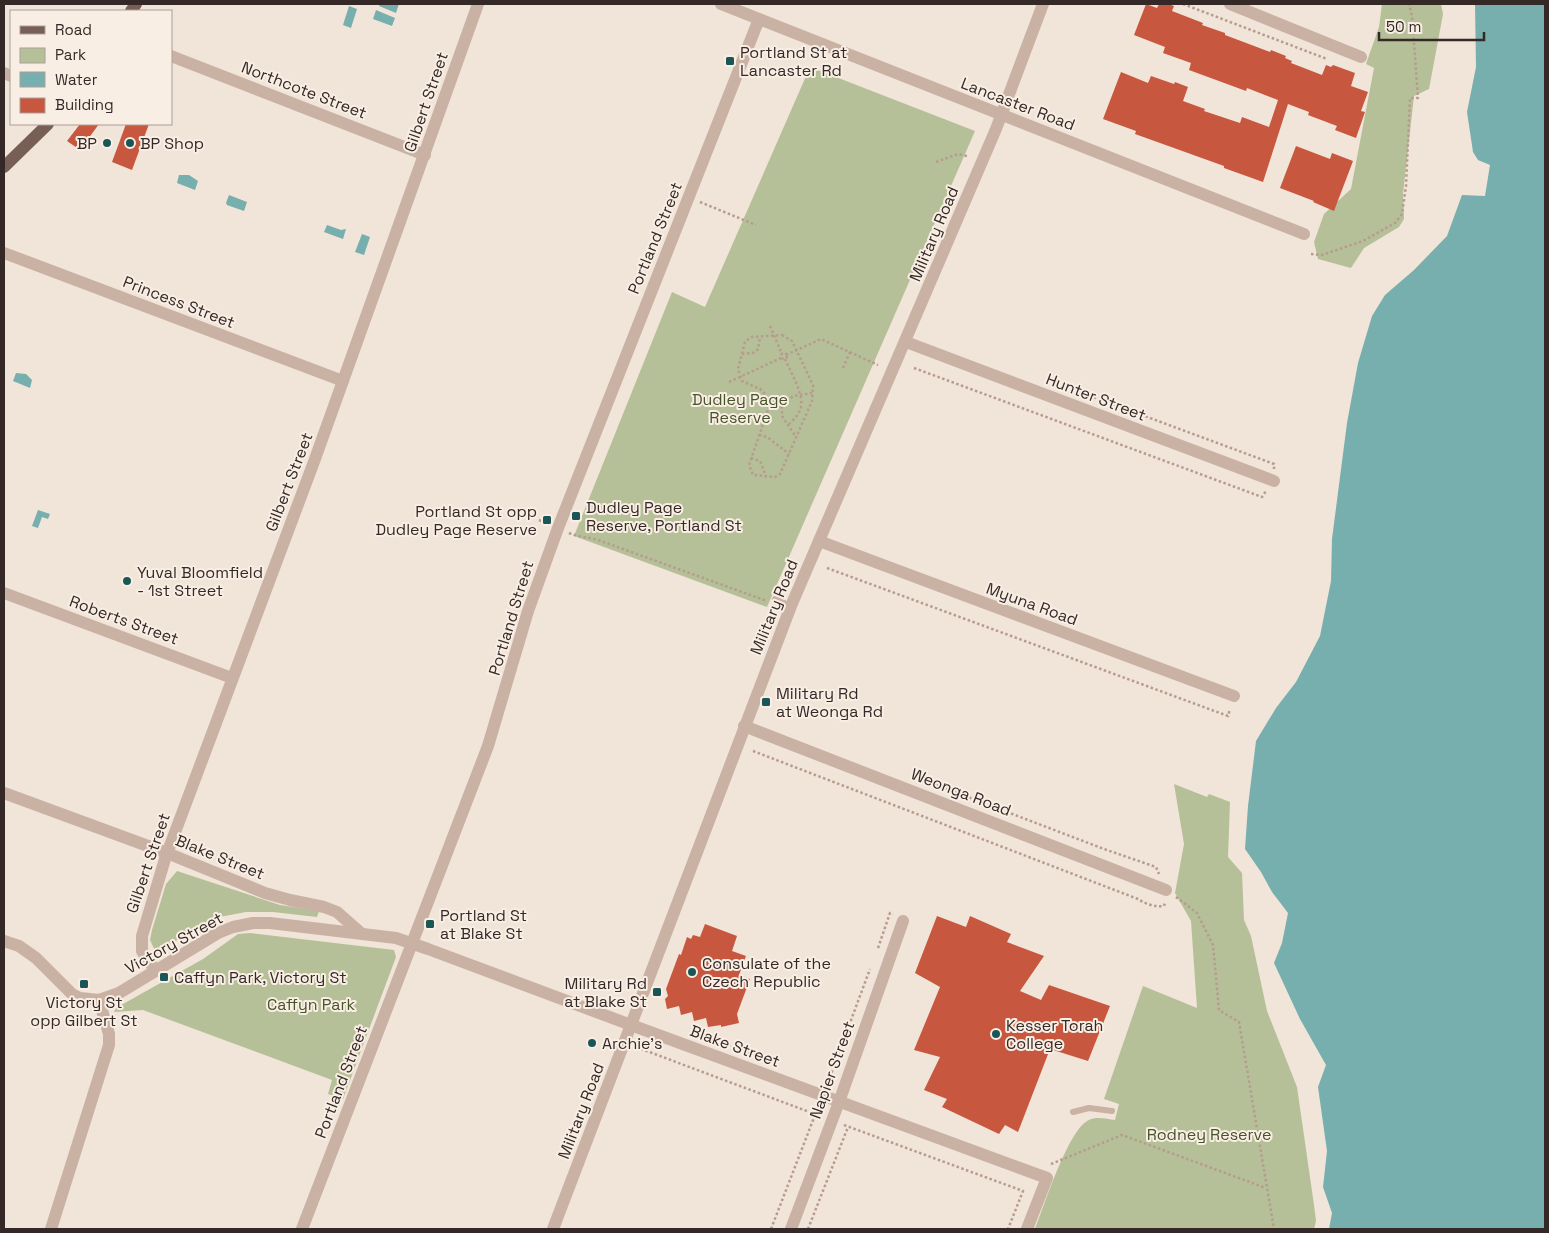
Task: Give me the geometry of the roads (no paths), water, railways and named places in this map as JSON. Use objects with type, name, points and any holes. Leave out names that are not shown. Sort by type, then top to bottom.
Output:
[{"type":"main road","points":[[4,167],[47,125]]},
{"type":"street","name":"Gilbert Street","points":[[155,970],[142,951],[142,936],[167,853],[343,381],[478,4]]},
{"type":"street","name":"Lancaster Road","points":[[721,4],[1304,234]]},
{"type":"street","name":"Military Road","points":[[553,1229],[791,606],[1002,115],[1044,4]]},
{"type":"street","points":[[1230,4],[1362,57]]},
{"type":"street","name":"Portland Street","points":[[302,1229],[488,746],[528,611],[555,536],[759,19]]},
{"type":"street","name":"Northcote Street","points":[[172,56],[425,155]]},
{"type":"street","name":"Princess Street","points":[[4,253],[343,381]]},
{"type":"street","name":"Hunter Street","points":[[906,342],[1274,481]]},
{"type":"street","name":"Myuna Road","points":[[819,541],[1234,696]]},
{"type":"street","name":"Roberts Street","points":[[4,593],[232,678]]},
{"type":"street","name":"Weonga Road","points":[[744,726],[1166,890]]},
{"type":"street","name":"Blake Street","points":[[4,793],[167,853],[265,893],[290,900],[312,903],[337,912],[362,934]]},
{"type":"street","name":"Napier Street","points":[[790,1229],[839,1102],[902,921]]},
{"type":"street","name":"Victory Street","points":[[99,1000],[119,993],[218,933],[233,927],[253,923],[270,922],[296,925],[396,938],[412,943]]},
{"type":"street","points":[[4,940],[19,946],[36,958],[72,994],[80,998],[99,1000],[109,1034],[109,1045],[51,1229]]},
{"type":"street","name":"Blake Street","points":[[412,943],[1047,1178],[1027,1229]]},
{"type":"lane","points":[[774,601],[791,606]]},
{"type":"lane","points":[[1073,1112],[1089,1108],[1112,1111]]},
{"type":"water","points":[[380,4],[399,4],[396,13],[379,6]]},
{"type":"water","points":[[1475,4],[1545,4],[1545,1229],[1329,1229],[1332,1213],[1323,1187],[1327,1151],[1318,1087],[1326,1065],[1300,1019],[1274,963],[1282,943],[1288,913],[1272,892],[1245,849],[1248,806],[1256,741],[1276,708],[1296,682],[1320,636],[1331,581],[1332,539],[1347,423],[1358,363],[1372,316],[1385,295],[1414,270],[1447,236],[1462,195],[1485,196],[1490,165],[1478,160],[1473,152],[1467,112],[1476,67]]},
{"type":"water","points":[[349,6],[357,9],[351,28],[343,25]]},
{"type":"water","points":[[376,10],[395,18],[392,26],[373,19]]},
{"type":"water","points":[[179,175],[189,175],[198,181],[195,190],[177,183]]},
{"type":"water","points":[[229,195],[247,202],[244,211],[227,205]]},
{"type":"water","points":[[327,225],[341,230],[346,229],[343,239],[324,232]]},
{"type":"water","points":[[362,234],[370,237],[364,255],[355,252]]},
{"type":"water","points":[[16,373],[26,374],[32,380],[30,388],[13,381]]},
{"type":"water","points":[[38,510],[50,514],[48,519],[42,517],[38,528],[32,526]]},
{"type":"place","name":"Portland St at Lancaster Rd","points":[[730,61]]},
{"type":"place","name":"BP","points":[[107,143]]},
{"type":"place","name":"BP Shop","points":[[130,143]]},
{"type":"place","name":"Dudley Page Reserve, Portland St","points":[[576,516]]},
{"type":"place","name":"Portland St opp Dudley Page Reserve","points":[[547,520]]},
{"type":"place","name":"Yuval Bloomfield - 1st Street","points":[[127,581]]},
{"type":"place","name":"Military Rd at Weonga Rd","points":[[766,702]]},
{"type":"place","name":"Portland St at Blake St","points":[[430,924]]},
{"type":"place","name":"Consulate of the Czech Republic","points":[[692,972]]},
{"type":"place","name":"Caffyn Park, Victory St","points":[[164,977]]},
{"type":"place","name":"Victory St opp Gilbert St","points":[[84,984]]},
{"type":"place","name":"Military Rd at Blake St","points":[[657,992]]},
{"type":"place","name":"Kesser Torah College","points":[[996,1034]]},
{"type":"place","name":"Archie's","points":[[592,1043]]},
{"type":"park label","name":"Dudley Page Reserve","points":[[740,408]]},
{"type":"park label","name":"Caffyn Park","points":[[311,1004]]},
{"type":"park label","name":"Rodney Reserve","points":[[1209,1134]]}]
